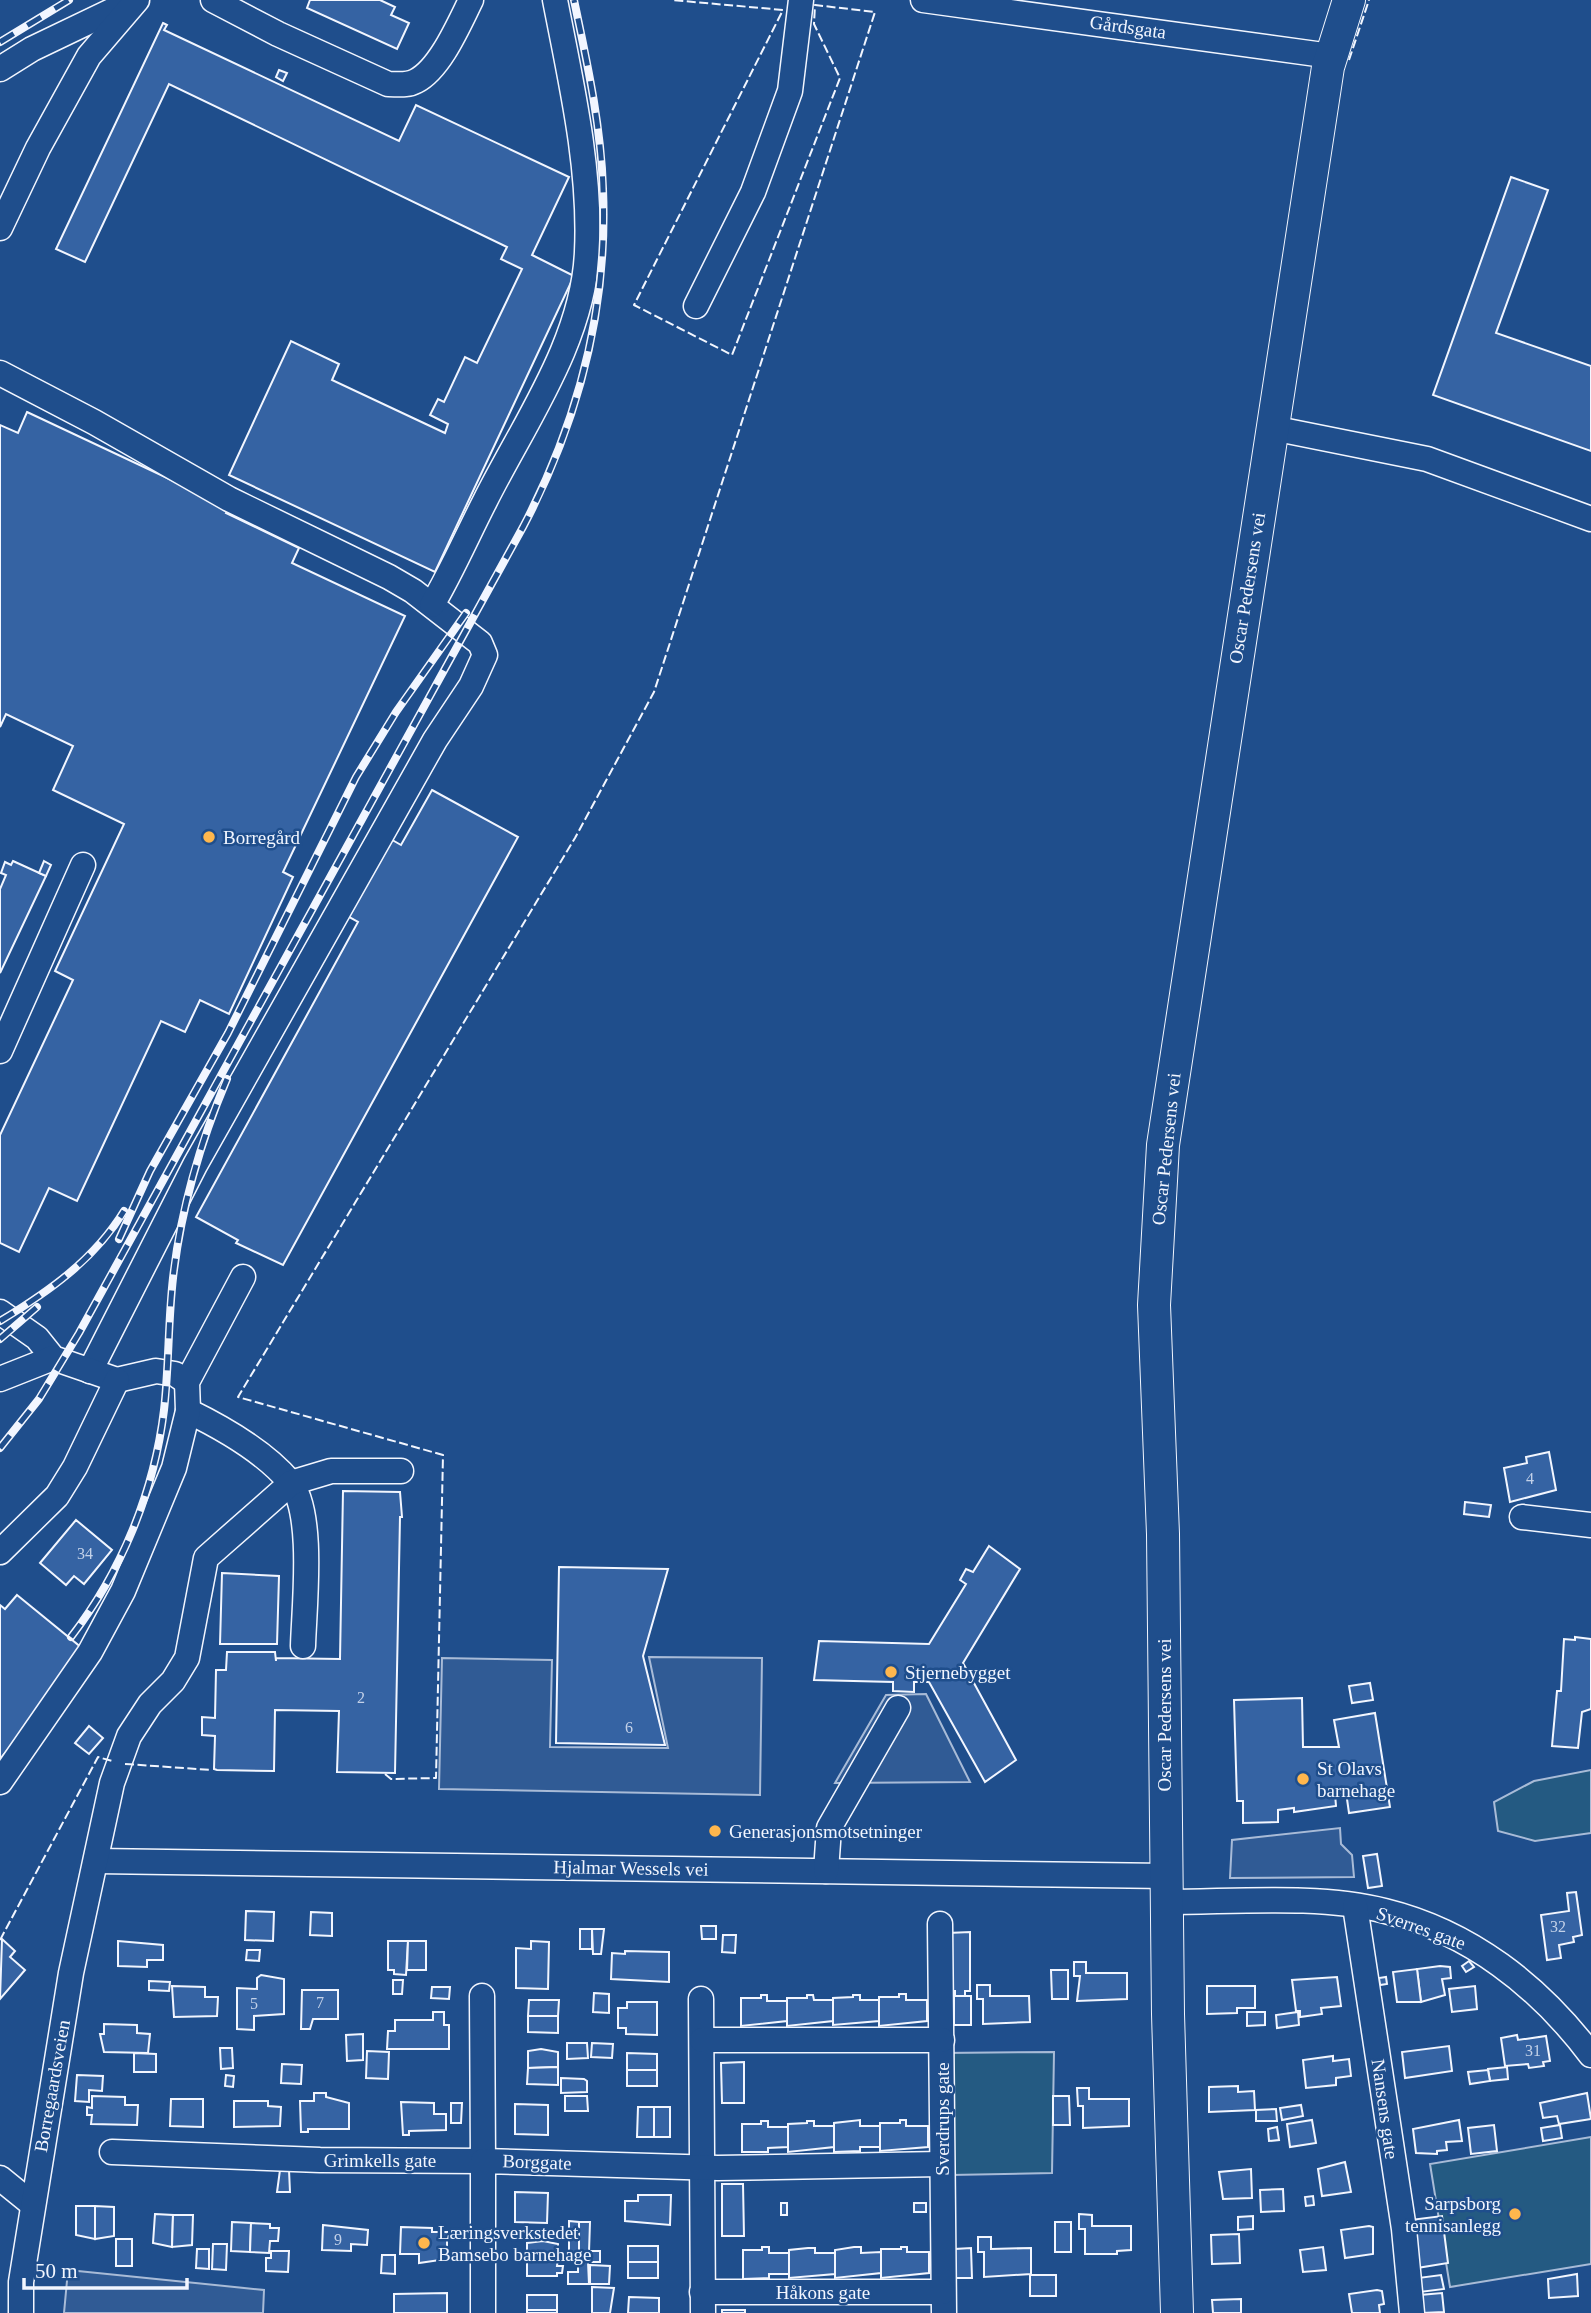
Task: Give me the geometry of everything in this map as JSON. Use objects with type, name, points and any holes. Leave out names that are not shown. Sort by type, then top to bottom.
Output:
[{"type":"main road","name":"Oscar Pedersens vei","points":[[1177,2313],[1166,1889],[1163,1534],[1154,1304],[1158,1209],[1163,1145],[1272,428],[1331,56],[1349,0]]},
{"type":"street","points":[[0,69],[32,49],[135,0]]},
{"type":"street","points":[[0,228],[38,148],[89,56],[135,0]]},
{"type":"street","points":[[213,0],[278,34],[388,84],[406,85],[417,81],[427,72],[453,38],[471,0]]},
{"type":"street","points":[[432,605],[562,350],[581,296],[587,254],[587,211],[569,61],[555,0]]},
{"type":"street","points":[[696,306],[753,192],[790,91],[801,0]]},
{"type":"street","name":"Gårdsgata","points":[[923,0],[1331,56]]},
{"type":"street","points":[[0,373],[94,422],[229,499],[389,578],[432,605],[480,643],[485,656],[481,669],[435,740],[195,1165],[90,1371]]},
{"type":"street","points":[[1272,428],[1427,459],[1591,519]]},
{"type":"street","points":[[0,1051],[83,865]]},
{"type":"street","points":[[0,1782],[90,1652],[123,1591],[174,1468],[188,1411],[187,1382],[243,1277]]},
{"type":"street","points":[[0,1312],[37,1338],[53,1358],[117,1380],[167,1371],[187,1382]]},
{"type":"street","points":[[0,1379],[53,1358]]},
{"type":"street","points":[[0,1552],[57,1496],[87,1445],[117,1380]]},
{"type":"street","points":[[188,1411],[250,1450],[291,1483],[306,1529],[303,1646]]},
{"type":"street","points":[[291,1483],[331,1471],[401,1471]]},
{"type":"street","name":"Borregaardsveien","points":[[21,2313],[21,2282],[32,2204],[71,1973],[112,1783],[129,1736],[150,1704],[173,1681],[187,1658],[206,1558],[291,1483]]},
{"type":"street","points":[[1522,1517],[1591,1525]]},
{"type":"street","points":[[826,1871],[829,1828],[898,1708]]},
{"type":"street","name":"Hjalmar Wessels vei","points":[[96,1861],[826,1871],[1166,1889]]},
{"type":"street","name":"Sverres gate","points":[[1166,1889],[1355,1906],[1384,1910],[1415,1921],[1480,1950],[1553,2007],[1591,2054]]},
{"type":"street","name":"Nansens gate","points":[[1355,1906],[1404,2229],[1412,2313]]},
{"type":"street","name":"Sverdrups gate","points":[[940,1924],[944,2302]]},
{"type":"street","points":[[482,1996],[483,2161]]},
{"type":"street","name":"Håkons gate","points":[[701,1999],[703,2303],[944,2302]]},
{"type":"street","points":[[702,2040],[942,2040]]},
{"type":"street","name":"Grimkells gate","points":[[112,2152],[320,2160],[483,2161]]},
{"type":"street","name":"Borggate","points":[[482,2313],[483,2161],[701,2167]]},
{"type":"street","points":[[701,2167],[941,2164]]},
{"type":"street","points":[[0,2178],[32,2204]]},
{"type":"shaded area","points":[[649,1657],[762,1658],[760,1795],[439,1789],[442,1658],[552,1660],[550,1747],[668,1748]]},
{"type":"shaded area","points":[[926,1694],[970,1782],[835,1783],[886,1695]]},
{"type":"shaded area","points":[[1591,1770],[1591,1833],[1535,1841],[1498,1831],[1494,1802],[1534,1781]]},
{"type":"shaded area","points":[[1340,1828],[1341,1844],[1352,1855],[1354,1877],[1230,1878],[1232,1840]]},
{"type":"shaded area","points":[[1054,2052],[1052,2173],[951,2175],[942,2053]]},
{"type":"shaded area","name":"Sarpsborg tennisanlegg","points":[[1591,2137],[1591,2264],[1450,2287],[1430,2164]]},
{"type":"shaded area","points":[[68,2270],[264,2290],[263,2313],[64,2313]]},
{"type":"building","points":[[310,0],[380,0],[395,7],[391,15],[409,23],[397,49],[307,8]]},
{"type":"building","points":[[163,23],[167,25],[164,30],[399,141],[416,105],[569,177],[532,255],[574,276],[435,572],[229,475],[291,341],[339,364],[332,380],[445,433],[448,424],[430,415],[438,399],[444,402],[465,357],[477,363],[522,269],[501,259],[507,247],[169,84],[85,262],[56,249]]},
{"type":"building","points":[[279,70],[287,73],[283,81],[276,77]]},
{"type":"building","points":[[1511,177],[1548,190],[1496,333],[1591,366],[1591,451],[1433,395]]},
{"type":"building","name":"Borregård","points":[[27,412],[229,507],[226,513],[299,548],[292,563],[405,616],[283,872],[293,877],[229,1014],[200,1000],[185,1032],[161,1021],[77,1201],[49,1188],[19,1252],[0,1243],[0,1135],[73,980],[55,971],[124,824],[53,790],[73,746],[6,714],[0,727],[0,425],[18,433]]},
{"type":"building","points":[[432,790],[518,837],[283,1265],[236,1243],[238,1240],[196,1217],[358,922],[344,914],[387,837],[401,845]]},
{"type":"building","points":[[13,861],[46,876],[0,973],[0,889],[6,875],[1,873],[5,862],[11,865]]},
{"type":"building","points":[[44,861],[51,865],[46,876],[39,873]]},
{"type":"building","points":[[1549,1452],[1556,1490],[1510,1502],[1504,1468],[1527,1463],[1526,1457]]},
{"type":"building","points":[[343,1491],[400,1492],[402,1517],[395,1773],[337,1772],[339,1711],[275,1710],[274,1771],[214,1769],[215,1736],[202,1735],[202,1717],[215,1718],[216,1670],[226,1670],[227,1652],[275,1652],[276,1661],[276,1658],[340,1659]]},
{"type":"building","points":[[1465,1502],[1491,1505],[1489,1517],[1464,1514]]},
{"type":"building","points":[[76,1520],[112,1550],[84,1584],[74,1576],[66,1585],[40,1563]]},
{"type":"building","name":"Stjernebygget","points":[[989,1546],[1020,1569],[963,1663],[1016,1760],[985,1782],[929,1682],[914,1682],[914,1692],[893,1691],[893,1682],[814,1680],[819,1641],[929,1644],[966,1584],[960,1580],[966,1569],[973,1572]]},
{"type":"building","points":[[559,1567],[668,1569],[643,1656],[665,1745],[556,1743]]},
{"type":"building","points":[[222,1573],[279,1576],[277,1644],[220,1644]]},
{"type":"building","points":[[17,1595],[88,1653],[0,1759],[0,1605],[5,1609]]},
{"type":"building","points":[[1575,1637],[1591,1639],[1591,1709],[1582,1712],[1578,1748],[1552,1746],[1557,1691],[1561,1691],[1564,1639],[1575,1640]]},
{"type":"building","points":[[1370,1683],[1373,1700],[1352,1703],[1349,1686]]},
{"type":"building","points":[[1302,1698],[1303,1747],[1339,1747],[1334,1720],[1375,1713],[1390,1807],[1349,1813],[1346,1792],[1335,1794],[1336,1806],[1294,1812],[1294,1808],[1278,1810],[1278,1822],[1243,1823],[1243,1801],[1237,1801],[1234,1700]]},
{"type":"building","points":[[89,1726],[103,1738],[89,1754],[75,1743]]},
{"type":"building","points":[[1377,1854],[1382,1886],[1368,1888],[1363,1856]]},
{"type":"building","points":[[1576,1892],[1582,1935],[1573,1937],[1574,1942],[1559,1945],[1561,1958],[1547,1960],[1541,1915],[1569,1911],[1567,1893]]},
{"type":"building","points":[[246,1911],[274,1912],[273,1941],[245,1940]]},
{"type":"building","points":[[311,1912],[332,1913],[332,1936],[310,1935]]},
{"type":"building","points":[[701,1926],[716,1926],[716,1939],[702,1939]]},
{"type":"building","points":[[580,1929],[592,1929],[592,1949],[580,1949]]},
{"type":"building","points":[[592,1929],[604,1929],[601,1954],[593,1954]]},
{"type":"building","points":[[970,1932],[970,1991],[965,1991],[965,1996],[955,1996],[955,1991],[948,1991],[948,1933]]},
{"type":"building","points":[[723,1935],[736,1935],[735,1953],[722,1952]]},
{"type":"building","points":[[2,1939],[15,1951],[10,1957],[25,1970],[0,1999]]},
{"type":"building","points":[[118,1941],[163,1945],[163,1960],[147,1960],[147,1967],[118,1966]]},
{"type":"building","points":[[388,1941],[408,1941],[406,1975],[394,1974],[394,1970],[388,1970]]},
{"type":"building","points":[[408,1941],[426,1941],[426,1970],[407,1970]]},
{"type":"building","points":[[531,1941],[549,1942],[548,1989],[516,1988],[516,1948],[531,1949]]},
{"type":"building","points":[[247,1950],[260,1950],[259,1961],[246,1960]]},
{"type":"building","points":[[625,1951],[669,1952],[669,1982],[611,1979],[612,1953],[625,1954]]},
{"type":"building","points":[[1469,1961],[1474,1967],[1466,1972],[1462,1966]]},
{"type":"building","points":[[1074,1962],[1086,1962],[1086,1973],[1127,1973],[1127,1999],[1077,2001],[1080,1976],[1074,1976]]},
{"type":"building","points":[[1450,1967],[1451,1978],[1442,1979],[1445,1995],[1421,2002],[1417,1969]]},
{"type":"building","points":[[1417,1969],[1421,2002],[1397,2002],[1393,1972]]},
{"type":"building","points":[[1051,1970],[1068,1970],[1068,1999],[1052,1999]]},
{"type":"building","points":[[261,1975],[284,1979],[284,2014],[254,2016],[254,2030],[237,2029],[237,1988],[257,1989],[257,1978]]},
{"type":"building","points":[[1337,1977],[1341,2006],[1321,2008],[1322,2014],[1300,2017],[1300,2011],[1296,2011],[1292,1980]]},
{"type":"building","points":[[1386,1977],[1387,1984],[1380,1985],[1379,1978]]},
{"type":"building","points":[[393,1980],[403,1980],[402,1994],[393,1994]]},
{"type":"building","points":[[149,1981],[170,1982],[169,1991],[149,1990]]},
{"type":"building","points":[[977,1985],[990,1985],[990,1996],[1029,1996],[1030,2022],[983,2024],[983,1999],[977,1999]]},
{"type":"building","points":[[172,1986],[205,1987],[205,1997],[218,1997],[217,2016],[174,2017]]},
{"type":"building","points":[[1207,1986],[1255,1986],[1255,2008],[1237,2008],[1237,2013],[1207,2014]]},
{"type":"building","points":[[1475,1986],[1477,2009],[1452,2012],[1449,1989]]},
{"type":"building","points":[[432,1987],[450,1987],[449,1999],[431,1998]]},
{"type":"building","points":[[302,1990],[338,1990],[338,2019],[313,2019],[310,2029],[301,2029]]},
{"type":"building","points":[[594,1993],[609,1994],[609,2013],[593,2012]]},
{"type":"building","points":[[899,1994],[906,1994],[906,2000],[927,2000],[927,2021],[879,2026],[879,1997],[899,1997]]},
{"type":"building","points":[[761,1995],[767,1995],[767,2001],[787,2001],[787,2021],[741,2026],[741,1998],[761,1998]]},
{"type":"building","points":[[807,1995],[813,1995],[814,2000],[833,2000],[833,2021],[787,2026],[787,1998],[807,1998]]},
{"type":"building","points":[[860,1995],[860,2000],[879,2000],[879,2021],[833,2025],[833,1998]]},
{"type":"building","points":[[954,1996],[971,1996],[971,2025],[954,2025]]},
{"type":"building","points":[[529,2000],[559,2000],[558,2016],[528,2016]]},
{"type":"building","points":[[627,2002],[657,2002],[657,2035],[626,2034],[626,2028],[618,2028],[618,2008],[627,2008]]},
{"type":"building","points":[[433,2012],[444,2012],[444,2025],[449,2025],[449,2049],[387,2049],[388,2031],[395,2031],[395,2020],[433,2020]]},
{"type":"building","points":[[1247,2012],[1265,2012],[1265,2025],[1247,2026]]},
{"type":"building","points":[[1298,2012],[1299,2025],[1277,2028],[1276,2015]]},
{"type":"building","points":[[528,2016],[558,2016],[558,2033],[528,2032]]},
{"type":"building","points":[[104,2024],[137,2025],[137,2033],[150,2034],[148,2053],[104,2052],[100,2034],[104,2034]]},
{"type":"building","points":[[363,2034],[363,2060],[347,2061],[346,2035]]},
{"type":"building","points":[[1517,2035],[1518,2040],[1546,2036],[1550,2061],[1543,2062],[1544,2066],[1529,2068],[1528,2064],[1505,2066],[1501,2038]]},
{"type":"building","points":[[567,2043],[587,2043],[588,2058],[567,2059]]},
{"type":"building","points":[[592,2043],[613,2044],[612,2058],[591,2057]]},
{"type":"building","points":[[1449,2046],[1452,2071],[1405,2078],[1402,2052]]},
{"type":"building","points":[[220,2048],[232,2048],[233,2068],[221,2069]]},
{"type":"building","points":[[541,2049],[558,2052],[558,2067],[528,2068],[528,2051]]},
{"type":"building","points":[[367,2051],[389,2052],[388,2079],[366,2078]]},
{"type":"building","points":[[134,2053],[156,2054],[156,2072],[134,2072]]},
{"type":"building","points":[[627,2053],[657,2054],[657,2070],[627,2070]]},
{"type":"building","points":[[1333,2056],[1333,2061],[1349,2059],[1351,2076],[1336,2078],[1336,2085],[1306,2088],[1303,2060]]},
{"type":"building","points":[[744,2062],[744,2103],[722,2103],[721,2063]]},
{"type":"building","points":[[282,2064],[302,2065],[301,2084],[281,2083]]},
{"type":"building","points":[[558,2067],[558,2085],[527,2084],[528,2068]]},
{"type":"building","points":[[1507,2067],[1508,2079],[1490,2081],[1488,2069]]},
{"type":"building","points":[[627,2070],[657,2070],[657,2086],[627,2086]]},
{"type":"building","points":[[1488,2070],[1490,2081],[1470,2084],[1468,2072]]},
{"type":"building","points":[[77,2075],[103,2076],[102,2091],[89,2090],[89,2102],[75,2101]]},
{"type":"building","points":[[226,2075],[234,2076],[233,2087],[225,2086]]},
{"type":"building","points":[[561,2078],[584,2079],[587,2081],[587,2092],[561,2093]]},
{"type":"building","points":[[1238,2086],[1238,2092],[1254,2091],[1255,2110],[1209,2112],[1209,2087]]},
{"type":"building","points":[[1077,2088],[1089,2088],[1089,2099],[1129,2099],[1129,2126],[1083,2128],[1083,2106],[1078,2106]]},
{"type":"building","points":[[314,2093],[326,2093],[326,2097],[349,2103],[349,2129],[308,2129],[308,2132],[301,2132],[300,2101],[314,2101]]},
{"type":"building","points":[[1587,2093],[1591,2119],[1559,2124],[1557,2116],[1543,2118],[1540,2103]]},
{"type":"building","points":[[92,2096],[125,2097],[125,2105],[138,2105],[137,2125],[91,2124],[92,2115],[87,2115],[87,2107],[92,2108]]},
{"type":"building","points":[[565,2096],[587,2096],[588,2111],[565,2111]]},
{"type":"building","points":[[1053,2096],[1069,2096],[1070,2125],[1053,2125]]},
{"type":"building","points":[[171,2099],[203,2099],[203,2127],[170,2126]]},
{"type":"building","points":[[234,2101],[268,2101],[268,2106],[281,2107],[280,2126],[234,2127]]},
{"type":"building","points":[[401,2102],[434,2103],[434,2114],[446,2114],[446,2130],[409,2131],[409,2135],[403,2135]]},
{"type":"building","points":[[451,2103],[462,2103],[461,2123],[451,2123]]},
{"type":"building","points":[[515,2104],[548,2105],[548,2135],[515,2134]]},
{"type":"building","points":[[1301,2105],[1303,2116],[1282,2120],[1280,2108]]},
{"type":"building","points":[[638,2107],[654,2107],[654,2137],[637,2137]]},
{"type":"building","points":[[654,2107],[670,2107],[670,2137],[654,2137]]},
{"type":"building","points":[[1276,2109],[1277,2121],[1256,2121],[1256,2110]]},
{"type":"building","points":[[860,2120],[860,2126],[880,2126],[880,2147],[860,2147],[860,2151],[834,2152],[834,2123]]},
{"type":"building","points":[[900,2120],[906,2120],[906,2126],[928,2126],[928,2147],[880,2151],[880,2123],[900,2123]]},
{"type":"building","points":[[1312,2120],[1316,2143],[1290,2147],[1287,2124]]},
{"type":"building","points":[[1459,2120],[1462,2141],[1446,2142],[1447,2150],[1437,2151],[1437,2154],[1416,2153],[1413,2129]]},
{"type":"building","points":[[761,2121],[768,2121],[768,2127],[788,2127],[788,2147],[768,2148],[768,2152],[742,2152],[742,2124],[761,2124]]},
{"type":"building","points":[[814,2121],[814,2126],[834,2126],[834,2147],[788,2152],[788,2124]]},
{"type":"building","points":[[1494,2125],[1497,2151],[1471,2154],[1468,2128]]},
{"type":"building","points":[[1560,2125],[1562,2138],[1543,2141],[1541,2128]]},
{"type":"building","points":[[1277,2127],[1279,2140],[1269,2141],[1268,2129]]},
{"type":"building","points":[[1345,2162],[1351,2192],[1322,2196],[1318,2169]]},
{"type":"building","points":[[1251,2169],[1252,2198],[1223,2199],[1219,2172]]},
{"type":"building","points":[[280,2170],[289,2170],[290,2192],[277,2192]]},
{"type":"building","points":[[722,2184],[743,2184],[744,2236],[722,2236]]},
{"type":"building","points":[[1283,2189],[1284,2211],[1261,2212],[1260,2190]]},
{"type":"building","points":[[515,2192],[548,2193],[547,2223],[515,2222]]},
{"type":"building","points":[[638,2195],[671,2195],[670,2225],[625,2221],[625,2201],[638,2201]]},
{"type":"building","points":[[1313,2196],[1314,2205],[1306,2206],[1305,2197]]},
{"type":"building","points":[[781,2203],[787,2203],[787,2215],[781,2215]]},
{"type":"building","points":[[914,2203],[926,2203],[926,2212],[914,2212]]},
{"type":"building","points":[[76,2206],[95,2206],[95,2239],[76,2235]]},
{"type":"building","points":[[95,2206],[114,2207],[114,2236],[95,2239]]},
{"type":"building","points":[[155,2214],[173,2215],[172,2247],[153,2243]]},
{"type":"building","points":[[1079,2214],[1092,2215],[1092,2226],[1131,2226],[1131,2250],[1117,2251],[1117,2254],[1085,2254],[1085,2229],[1079,2229]]},
{"type":"building","points":[[173,2215],[193,2215],[192,2245],[172,2247]]},
{"type":"building","points":[[1253,2216],[1253,2229],[1238,2230],[1238,2217]]},
{"type":"building","points":[[1442,2216],[1448,2263],[1417,2268],[1410,2220]]},
{"type":"building","points":[[569,2221],[579,2222],[579,2252],[569,2252]]},
{"type":"building","points":[[232,2222],[251,2223],[250,2252],[231,2251]]},
{"type":"building","points":[[579,2222],[590,2222],[589,2252],[579,2252]]},
{"type":"building","points":[[1055,2222],[1071,2222],[1071,2252],[1055,2252]]},
{"type":"building","points":[[251,2223],[270,2224],[270,2228],[279,2228],[278,2241],[270,2241],[269,2253],[250,2252]]},
{"type":"building","points":[[323,2225],[368,2230],[367,2245],[351,2244],[351,2251],[322,2250]]},
{"type":"building","points":[[401,2227],[432,2228],[432,2232],[447,2232],[447,2259],[419,2263],[419,2254],[400,2254]]},
{"type":"building","points":[[1373,2227],[1373,2254],[1345,2258],[1341,2230]]},
{"type":"building","points":[[1239,2234],[1240,2263],[1212,2264],[1211,2235]]},
{"type":"building","points":[[978,2237],[991,2237],[991,2249],[1031,2248],[1031,2274],[984,2277],[984,2252],[978,2252]]},
{"type":"building","points":[[116,2239],[132,2239],[132,2266],[116,2266]]},
{"type":"building","points":[[543,2241],[558,2244],[558,2258],[527,2258],[527,2243]]},
{"type":"building","points":[[213,2244],[227,2244],[226,2270],[212,2269]]},
{"type":"building","points":[[628,2246],[658,2246],[658,2262],[628,2262]]},
{"type":"building","points":[[762,2247],[769,2247],[769,2253],[789,2253],[789,2274],[769,2274],[769,2278],[743,2279],[743,2250],[762,2250]]},
{"type":"building","points":[[861,2247],[861,2253],[881,2252],[881,2273],[835,2278],[835,2250]]},
{"type":"building","points":[[907,2247],[907,2252],[929,2252],[929,2273],[881,2278],[881,2249]]},
{"type":"building","points":[[1323,2247],[1326,2270],[1303,2272],[1300,2250]]},
{"type":"building","points":[[815,2248],[815,2253],[835,2253],[835,2274],[789,2278],[789,2250]]},
{"type":"building","points":[[971,2248],[972,2278],[955,2278],[955,2249]]},
{"type":"building","points":[[197,2249],[209,2249],[209,2269],[196,2268]]},
{"type":"building","points":[[271,2251],[289,2251],[288,2272],[266,2271],[266,2258],[271,2258]]},
{"type":"building","points":[[590,2251],[600,2251],[600,2262],[589,2262]]},
{"type":"building","points":[[382,2255],[395,2255],[395,2274],[381,2273]]},
{"type":"building","points":[[527,2258],[558,2258],[557,2266],[563,2266],[562,2273],[557,2273],[557,2276],[527,2276]]},
{"type":"building","points":[[578,2262],[588,2262],[589,2284],[568,2284],[568,2272],[578,2272]]},
{"type":"building","points":[[628,2262],[658,2262],[658,2278],[628,2278]]},
{"type":"building","points":[[590,2265],[610,2266],[609,2284],[590,2284]]},
{"type":"building","points":[[1577,2274],[1578,2296],[1549,2298],[1548,2279]]},
{"type":"building","points":[[1030,2275],[1056,2275],[1056,2296],[1030,2296]]},
{"type":"building","points":[[1441,2275],[1444,2289],[1420,2292],[1418,2278]]},
{"type":"building","points":[[592,2287],[614,2288],[610,2313],[592,2313]]},
{"type":"building","points":[[1382,2291],[1384,2304],[1379,2305],[1380,2313],[1352,2313],[1349,2294]]},
{"type":"building","points":[[447,2293],[447,2313],[394,2313],[394,2294]]},
{"type":"building","points":[[1442,2293],[1444,2312],[1422,2313],[1420,2295]]},
{"type":"building","points":[[527,2295],[557,2295],[557,2310],[527,2310]]},
{"type":"building","points":[[629,2297],[659,2298],[659,2313],[628,2313]]},
{"type":"building","points":[[1241,2299],[1241,2313],[1213,2313],[1212,2300]]},
{"type":"building","points":[[527,2310],[557,2310],[557,2313],[527,2313]]},
{"type":"building","points":[[722,2310],[745,2310],[745,2313],[722,2313]]},
{"type":"railway","points":[[0,42],[69,0]]},
{"type":"railway","points":[[0,1448],[39,1399],[79,1333],[523,527],[559,447],[586,363],[600,277],[603,233],[599,141],[593,94],[574,0]]},
{"type":"railway","points":[[119,1239],[150,1171],[228,1033],[356,777],[396,712],[466,613]]},
{"type":"railway","points":[[71,1637],[89,1612],[120,1558],[152,1471],[164,1410],[171,1294],[181,1226],[200,1152],[227,1079]]},
{"type":"railway","points":[[0,1321],[69,1274],[99,1245],[124,1211]]},
{"type":"railway","points":[[0,1339],[37,1307]]},
{"type":"fence","points":[[385,1774],[391,1779],[436,1778],[443,1455],[238,1397],[575,838],[654,692],[875,12],[815,5],[814,24],[840,78],[732,355],[634,305],[783,10],[672,0]]},
{"type":"fence","points":[[1349,60],[1369,0]]},
{"type":"fence","points":[[0,1940],[98,1757],[112,1761]]},
{"type":"fence","points":[[125,1764],[212,1770]]},
{"type":"place","name":"Borregård","points":[[209,837]]},
{"type":"place","name":"Stjernebygget","points":[[891,1672]]},
{"type":"place","name":"St Olavs barnehage","points":[[1303,1779]]},
{"type":"place","name":"Generasjonsmotsetninger","points":[[715,1831]]},
{"type":"place","name":"Sarpsborg tennisanlegg","points":[[1515,2214]]},
{"type":"place","name":"Læringsverkstedet Bamsebo barnehage","points":[[424,2243]]}]
